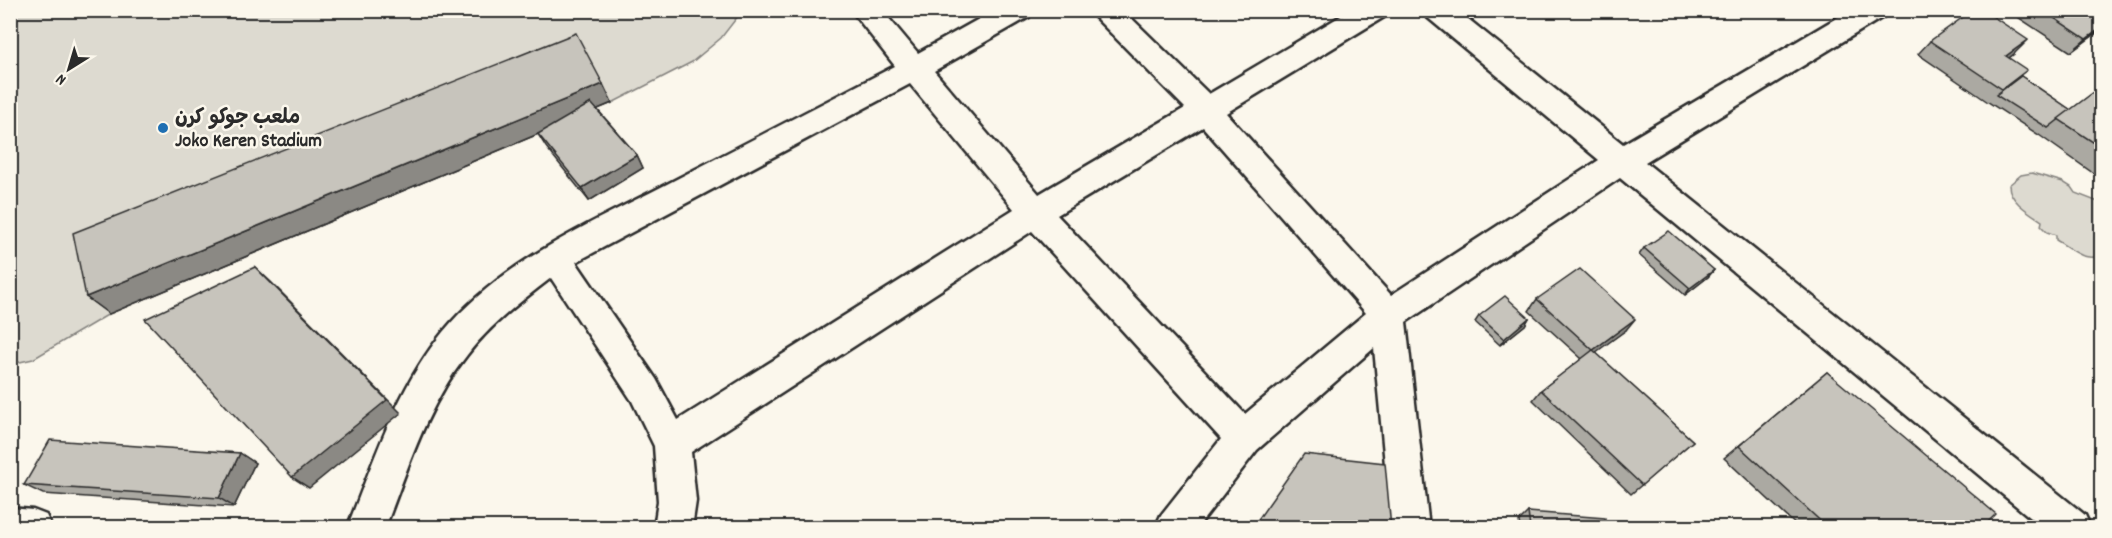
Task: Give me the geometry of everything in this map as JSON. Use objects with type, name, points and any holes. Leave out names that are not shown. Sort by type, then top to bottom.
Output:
[{"type":"street","points":[[865,10],[1035,212],[1244,438]]},
{"type":"street","points":[[366,528],[420,400],[444,357],[479,317],[515,286],[555,257],[914,69],[1019,10]]},
{"type":"street","points":[[1105,10],[1206,110],[1388,315],[1410,528]]},
{"type":"street","points":[[672,444],[1035,212],[1374,10]]},
{"type":"street","points":[[1437,10],[2072,528]]},
{"type":"street","points":[[1174,528],[1244,438],[1388,315],[1621,162],[1873,10]]},
{"type":"street","points":[[555,257],[644,390],[672,444],[677,501],[673,528]]},
{"type":"street","points":[[10,526],[33,528]]},
{"type":"shaded area","points":[[11,11],[742,11],[721,38],[692,62],[612,103],[109,314],[33,359],[11,364]]},
{"type":"shaded area","points":[[2032,173],[2063,182],[2075,193],[2101,203],[2101,256],[2082,256],[2056,240],[2056,235],[2047,232],[2041,226],[2042,221],[2016,201],[2009,185],[2021,175]]},
{"type":"building","points":[[1973,10],[1983,10],[2028,40],[2006,56],[2027,70],[2002,89],[1930,41]]},
{"type":"building","points":[[2042,10],[2102,10],[2102,27],[2086,39]]},
{"type":"building","points":[[576,33],[603,84],[86,297],[73,233]]},
{"type":"building","points":[[2021,76],[2071,110],[2048,128],[1996,95]]},
{"type":"building","points":[[2102,86],[2102,148],[2058,119]]},
{"type":"building","points":[[591,103],[637,155],[582,188],[538,134]]},
{"type":"building","points":[[1669,231],[1714,270],[1690,288],[1644,248]]},
{"type":"building","points":[[255,267],[387,400],[292,477],[145,319]]},
{"type":"building","points":[[1580,269],[1635,319],[1593,350],[1537,299]]},
{"type":"building","points":[[1505,296],[1529,318],[1504,339],[1479,316]]},
{"type":"building","points":[[1593,350],[1693,441],[1642,485],[1541,390]]},
{"type":"building","points":[[1827,372],[1996,514],[1982,528],[1828,528],[1739,446]]},
{"type":"building","points":[[50,440],[240,453],[219,498],[24,485]]},
{"type":"building","points":[[1304,454],[1385,463],[1391,528],[1252,528]]},
{"type":"building","points":[[1528,512],[1605,518],[1606,528],[1530,528]]},
{"type":"place","name":"ملعب جوكو كرن Joko Keren Stadium","points":[[163,128]]}]
